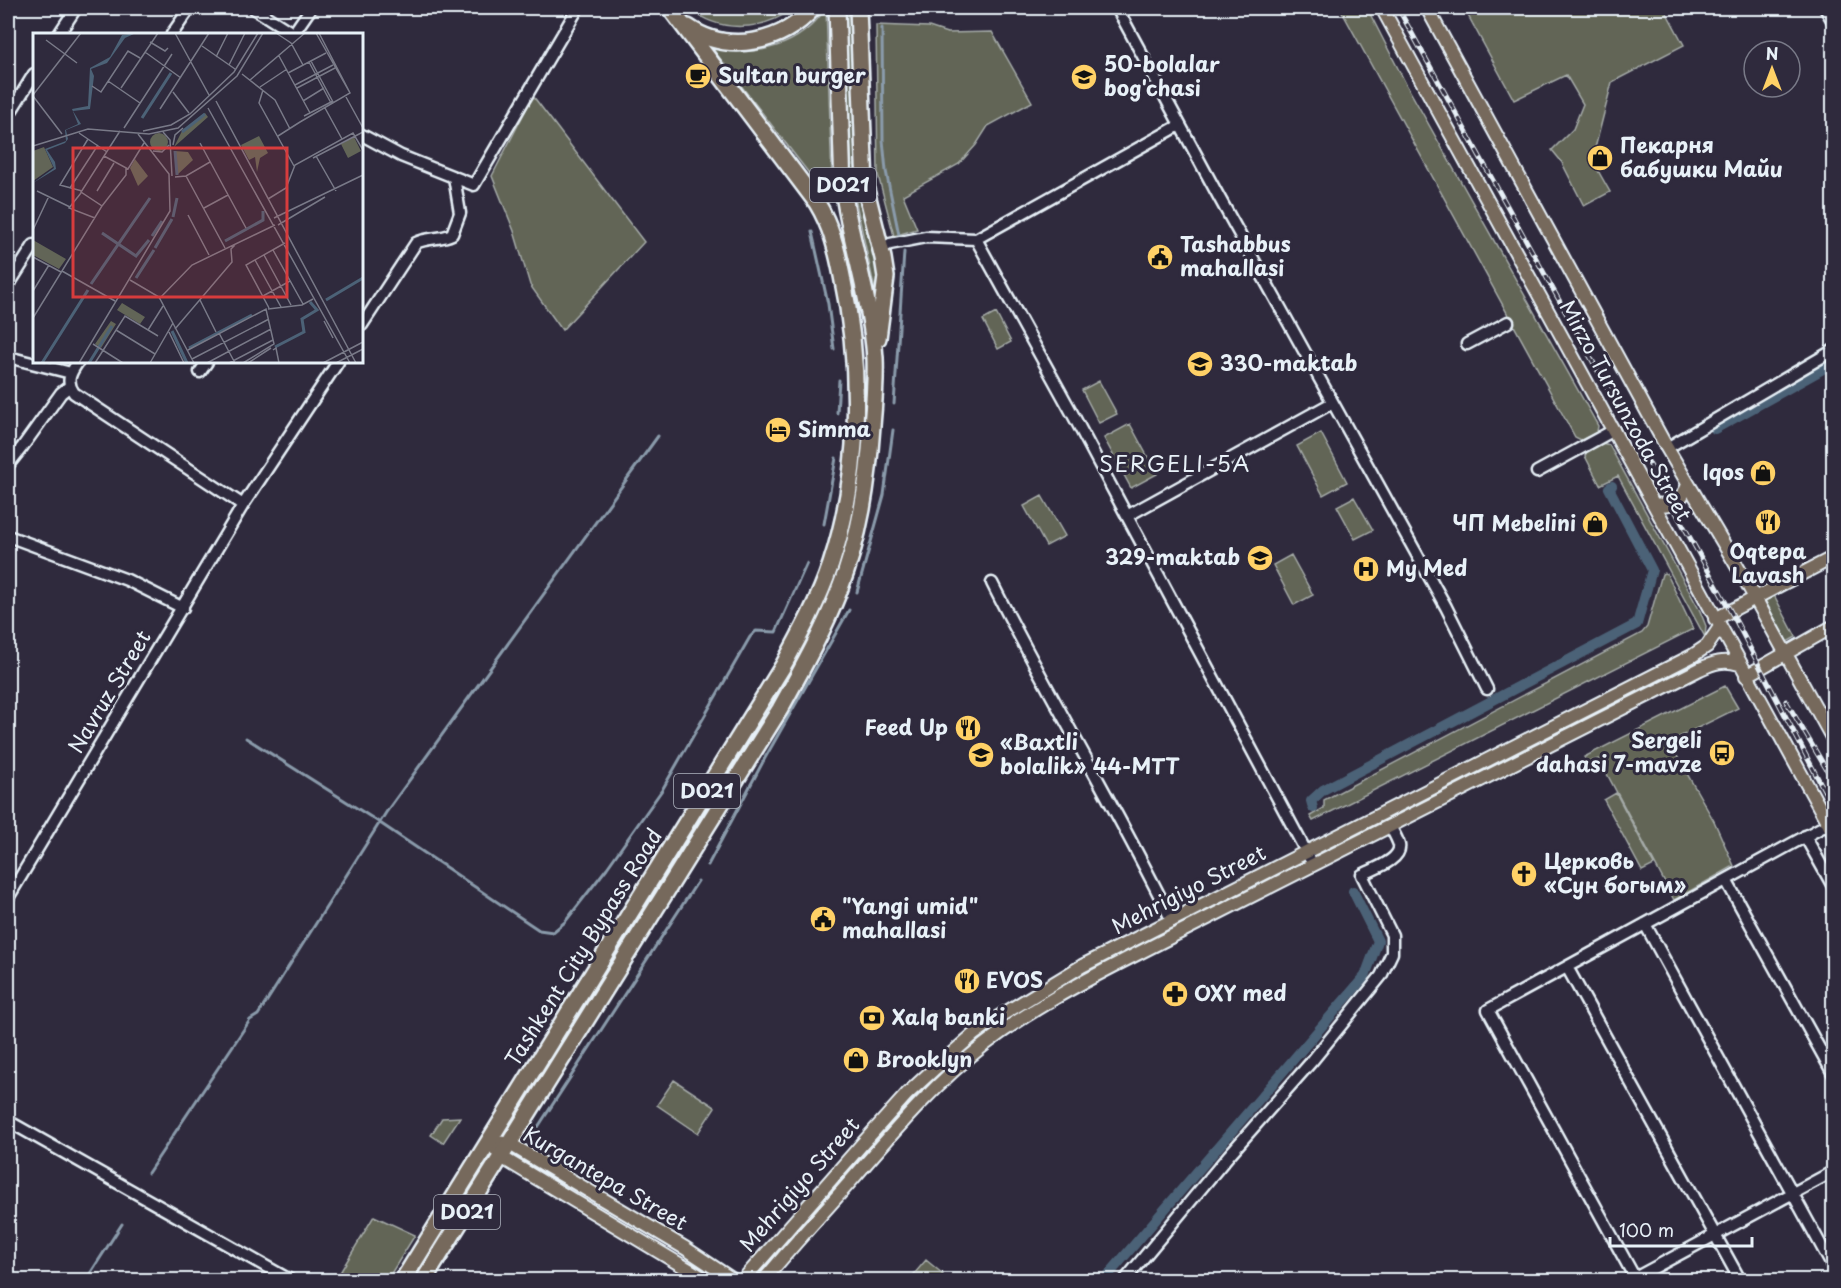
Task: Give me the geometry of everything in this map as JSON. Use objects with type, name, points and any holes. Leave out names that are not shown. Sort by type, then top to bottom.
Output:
[{"type":"highway","name":"Tashkent City Bypass Road","points":[[672,10],[688,27],[705,36],[717,40],[742,42],[780,33],[813,8]]},
{"type":"highway","name":"Tashkent City Bypass Road","points":[[424,1281],[748,761],[814,646],[839,590],[852,552],[867,481],[875,359],[866,292],[844,196],[837,8]]},
{"type":"highway","points":[[858,8],[866,186],[885,268],[885,286],[875,359]]},
{"type":"highway","name":"Tashkent City Bypass Road","points":[[403,1281],[783,666],[813,608],[832,562],[843,517],[850,480],[855,392],[850,318],[834,238],[817,203],[672,10]]},
{"type":"highway","points":[[817,203],[820,194],[828,188],[837,189],[844,196]]},
{"type":"highway","points":[[732,751],[736,760],[748,761]]},
{"type":"highway","points":[[670,849],[682,849],[687,860]]},
{"type":"main road","name":"Mirzo Tursunzoda Street","points":[[1382,8],[1831,829]]},
{"type":"main road","name":"Mirzo Tursunzoda Street","points":[[1427,8],[1667,448],[1833,741]]},
{"type":"main road","points":[[1654,504],[1663,506],[1673,504],[1682,496],[1688,485]]},
{"type":"main road","name":"Mehrigiyo Street","points":[[743,1281],[907,1094],[960,1045],[995,1019],[1044,987],[1692,656],[1707,646],[1717,623],[1754,598],[1833,557]]},
{"type":"main road","points":[[1746,676],[1833,626]]},
{"type":"main road","name":"Mehrigiyo Street","points":[[764,1281],[917,1107],[961,1063],[1027,1015],[1082,982],[1708,665],[1723,661],[1739,664]]},
{"type":"main road","name":"Kurgantepa Street","points":[[490,1141],[706,1281]]},
{"type":"main road","name":"Kurgantepa Street","points":[[505,1151],[685,1248],[726,1274],[733,1281]]},
{"type":"street","points":[[60,33],[76,8]]},
{"type":"street","points":[[173,33],[190,8]]},
{"type":"street","points":[[253,8],[292,33]]},
{"type":"street","points":[[295,33],[311,8]]},
{"type":"street","points":[[363,136],[401,156],[474,185],[578,8]]},
{"type":"street","points":[[1117,8],[1446,607],[1488,689]]},
{"type":"street","points":[[1825,8],[1833,23]]},
{"type":"street","points":[[8,116],[33,76]]},
{"type":"street","points":[[881,249],[890,244],[926,237],[976,239],[1180,125]]},
{"type":"street","points":[[363,323],[416,243],[452,234],[460,213],[454,177]]},
{"type":"street","points":[[976,239],[1313,865]]},
{"type":"street","points":[[8,286],[33,247]]},
{"type":"street","points":[[1467,344],[1508,322]]},
{"type":"street","points":[[1667,448],[1833,350]]},
{"type":"street","points":[[8,357],[71,373]]},
{"type":"street","points":[[77,363],[71,373],[70,386],[74,393],[243,505]]},
{"type":"street","points":[[200,372],[206,363]]},
{"type":"street","name":"Navruz Street","points":[[8,898],[243,505],[337,363]]},
{"type":"street","points":[[8,465],[62,393],[70,386]]},
{"type":"street","points":[[1127,516],[1332,403]]},
{"type":"street","points":[[1537,472],[1614,430]]},
{"type":"street","points":[[8,536],[127,580],[183,608]]},
{"type":"street","points":[[992,584],[1027,653],[1173,921]]},
{"type":"street","points":[[1125,1281],[1381,976],[1392,952],[1392,935],[1362,875],[1394,858],[1399,849],[1399,843],[1390,826]]},
{"type":"street","points":[[1831,829],[1805,836],[1488,1010],[1635,1279],[1833,1171]]},
{"type":"street","points":[[1805,836],[1833,888]]},
{"type":"street","points":[[1726,880],[1833,1075]]},
{"type":"street","points":[[1645,924],[1833,1269]]},
{"type":"street","points":[[1567,967],[1740,1281]]},
{"type":"street","points":[[8,1121],[290,1281]]},
{"type":"green space","points":[[689,8],[794,8],[769,21],[741,26],[714,22]]},
{"type":"green space","points":[[826,8],[832,180],[823,177],[815,181],[712,48],[745,51],[776,46],[803,32]]},
{"type":"green space","points":[[845,8],[853,8],[879,262],[878,304],[852,184]]},
{"type":"green space","points":[[1340,8],[1367,8],[1406,84],[1598,426],[1597,432],[1581,440],[1575,437]]},
{"type":"green space","points":[[1464,8],[1664,8],[1684,45],[1612,82],[1592,160],[1610,192],[1584,206],[1561,161],[1552,150],[1573,129],[1583,104],[1566,75],[1514,100]]},
{"type":"green space","points":[[876,25],[929,27],[947,33],[992,32],[1032,102],[988,126],[976,145],[959,164],[903,195],[917,229],[894,236],[878,175]]},
{"type":"green space","points":[[533,96],[644,242],[562,330],[530,285],[514,231],[492,176]]},
{"type":"green space","points":[[996,313],[1011,342],[998,349],[983,320]]},
{"type":"green space","points":[[1099,381],[1117,414],[1099,423],[1082,390]]},
{"type":"green space","points":[[1130,424],[1157,474],[1131,488],[1104,438]]},
{"type":"green space","points":[[1321,433],[1347,482],[1323,495],[1297,446]]},
{"type":"green space","points":[[1602,443],[1609,445],[1700,611],[1706,626],[1705,637],[1618,476],[1600,485],[1585,456],[1587,451]]},
{"type":"green space","points":[[1042,496],[1065,536],[1046,546],[1024,506]]},
{"type":"green space","points":[[1354,497],[1373,530],[1355,539],[1337,506]]},
{"type":"green space","points":[[1291,555],[1313,595],[1294,605],[1273,565]]},
{"type":"green space","points":[[1664,573],[1667,574],[1693,629],[1313,821],[1310,816],[1324,808],[1324,800],[1642,633],[1647,627]]},
{"type":"green space","points":[[1774,595],[1796,637],[1787,642],[1765,600]]},
{"type":"green space","points":[[1725,686],[1738,708],[1669,742],[1714,821],[1734,866],[1674,900],[1599,759],[1587,763],[1584,757]]},
{"type":"green space","points":[[1616,793],[1654,865],[1642,871],[1604,800]]},
{"type":"green space","points":[[674,1080],[715,1107],[698,1133],[657,1105]]},
{"type":"green space","points":[[460,1117],[443,1143],[431,1135],[442,1118]]},
{"type":"green space","points":[[374,1216],[415,1235],[387,1280],[329,1280],[332,1274],[338,1276]]},
{"type":"green space","points":[[926,1260],[943,1274],[937,1280],[909,1280]]},
{"type":"waterway","points":[[882,28],[883,140],[886,171],[899,235]]},
{"type":"waterway","points":[[812,232],[828,304],[834,349]]},
{"type":"waterway","points":[[894,404],[904,252]]},
{"type":"waterway","points":[[1715,429],[1834,363]]},
{"type":"waterway","points":[[837,413],[839,380]]},
{"type":"waterway","points":[[857,592],[884,495],[893,430]]},
{"type":"waterway","points":[[148,1173],[250,1020],[258,1015],[387,811],[658,436]]},
{"type":"waterway","points":[[824,524],[836,458]]},
{"type":"waterway","points":[[1313,808],[1311,801],[1323,790],[1637,624],[1652,570],[1609,488],[1612,486]]},
{"type":"waterway","points":[[246,738],[374,819],[539,930],[553,932],[565,922],[607,868],[662,790],[750,637],[756,631],[776,632],[807,563]]},
{"type":"waterway","points":[[708,865],[765,758],[849,610]]},
{"type":"waterway","points":[[538,1127],[698,881]]},
{"type":"waterway","points":[[1104,1280],[1365,976],[1378,941],[1353,891]]},
{"type":"waterway","points":[[86,1280],[122,1224]]},
{"type":"railway","points":[[1398,8],[1737,623],[1834,809]]},
{"type":"railway","points":[[1786,701],[1834,782]]},
{"type":"place","name":"Sultan burger","points":[[698,76]]},
{"type":"place","name":"50-bolalar bog'chasi","points":[[1084,77]]},
{"type":"place","name":"Пекарня бабушки Майи","points":[[1600,158]]},
{"type":"place","name":"Tashabbus mahallasi","points":[[1160,257]]},
{"type":"place","name":"330-maktab","points":[[1200,364]]},
{"type":"place","name":"Simma","points":[[778,430]]},
{"type":"place","name":"Iqos","points":[[1763,473]]},
{"type":"place","name":"Oqtepa Lavash","points":[[1768,522]]},
{"type":"place","name":"ЧП Mebelini","points":[[1595,524]]},
{"type":"place","name":"329-maktab","points":[[1260,558]]},
{"type":"place","name":"My Med","points":[[1366,569]]},
{"type":"place","name":"Feed Up","points":[[968,728]]},
{"type":"place","name":"Sergeli dahasi 7-mavze","points":[[1722,753]]},
{"type":"place","name":"«Baxtli bolalik» 44-MTT","points":[[981,755]]},
{"type":"place","name":"Церковь «Сун богым»","points":[[1524,874]]},
{"type":"place","name":"\"Yangi umid\" mahallasi","points":[[823,919]]},
{"type":"place","name":"EVOS","points":[[967,981]]},
{"type":"place","name":"OXY med","points":[[1175,994]]},
{"type":"place","name":"Xalq banki","points":[[872,1018]]},
{"type":"place","name":"Brooklyn","points":[[856,1060]]},
{"type":"district","name":"SERGELI-5A","points":[[1175,464]]}]
